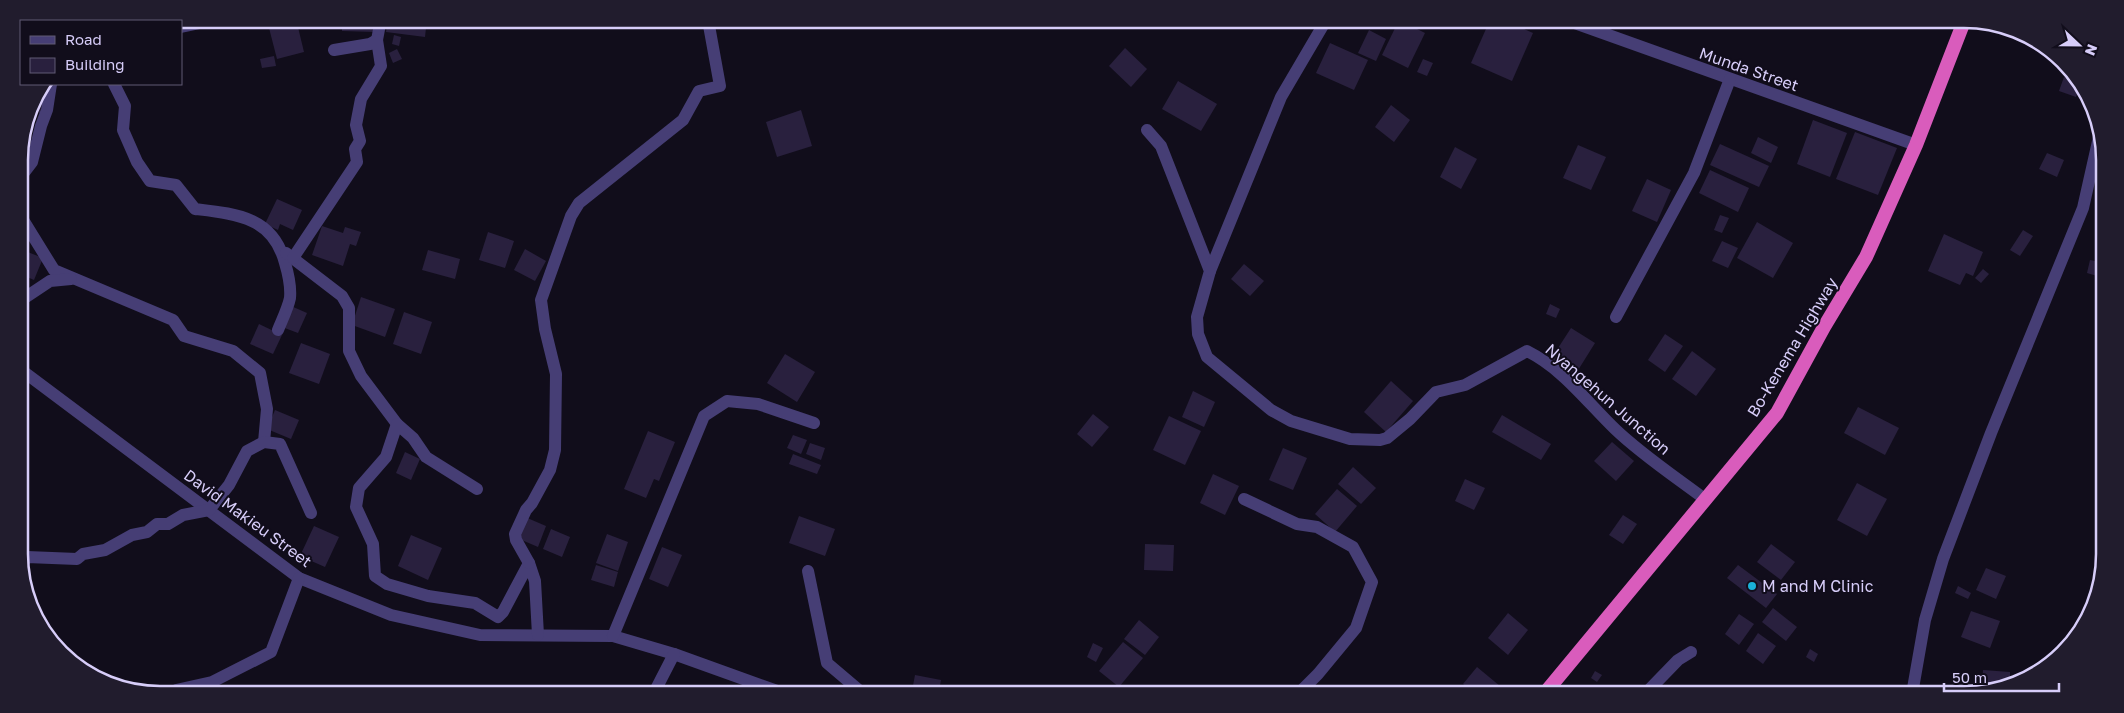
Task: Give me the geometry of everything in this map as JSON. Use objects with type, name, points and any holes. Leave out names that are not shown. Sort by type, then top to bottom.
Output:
[{"type":"highway","name":"Bo-Kenema Highway","points":[[1551,685],[1777,413],[1824,327],[1866,257],[1916,145],[1961,28]]},
{"type":"street","points":[[293,258],[357,162],[356,149],[360,141],[356,125],[361,99],[380,66],[377,40],[379,28]]},
{"type":"street","points":[[538,635],[535,581],[529,563],[516,540],[515,534],[526,510],[532,503],[550,470],[555,450],[556,374],[545,329],[541,300],[571,216],[579,204],[683,120],[699,91],[720,86],[709,28]]},
{"type":"street","points":[[1210,271],[1280,97],[1321,28]]},
{"type":"street","name":"Munda Street","points":[[1589,28],[1916,145]]},
{"type":"street","points":[[334,50],[370,44],[377,40]]},
{"type":"street","points":[[1616,317],[1694,173],[1730,79]]},
{"type":"street","points":[[28,167],[32,162],[47,110],[51,85]]},
{"type":"street","points":[[114,85],[125,106],[123,130],[138,162],[150,181],[176,185],[195,208],[247,218],[269,230],[281,249],[288,273],[290,297],[278,330]]},
{"type":"street","points":[[1148,130],[1161,146],[1210,271]]},
{"type":"street","points":[[1913,685],[1924,620],[1943,558],[1991,432],[2084,208],[2096,152]]},
{"type":"street","points":[[28,226],[34,234],[43,255],[54,270],[173,320],[184,336],[233,350],[260,373],[267,409],[264,442]]},
{"type":"street","points":[[281,249],[342,296],[349,308],[349,351],[361,376],[397,424],[413,438],[426,456],[477,489]]},
{"type":"street","name":"Nyangehun Junction","points":[[1210,271],[1198,317],[1198,334],[1206,357],[1271,410],[1291,421],[1350,439],[1380,440],[1387,438],[1410,419],[1436,392],[1465,385],[1527,351],[1543,359],[1577,389],[1617,431],[1706,500]]},
{"type":"street","points":[[28,296],[50,281],[74,279]]},
{"type":"street","name":"David Makieu Street","points":[[28,375],[299,578],[391,615],[480,634],[613,636],[674,654],[754,686]]},
{"type":"street","points":[[613,636],[704,416],[727,401],[758,404],[814,423]]},
{"type":"street","points":[[397,424],[386,457],[359,488],[356,507],[374,544],[375,576],[387,584],[428,596],[475,602],[498,617],[503,612],[529,563]]},
{"type":"street","points":[[28,557],[77,559],[83,554],[105,550],[132,535],[147,532],[157,524],[168,524],[183,515],[209,510],[229,485],[247,452],[264,442],[280,444],[311,513]]},
{"type":"street","points":[[1244,499],[1297,524],[1317,527],[1353,547],[1372,582],[1356,628],[1307,685]]},
{"type":"street","points":[[808,571],[827,663],[854,686]]},
{"type":"street","points":[[194,686],[212,682],[271,652],[299,578]]},
{"type":"street","points":[[1654,685],[1678,660],[1691,652]]},
{"type":"street","points":[[658,686],[674,654]]},
{"type":"building","points":[[269,28],[298,28],[304,52],[277,59]]},
{"type":"building","points":[[342,28],[375,28],[375,32],[342,31]]},
{"type":"building","points":[[387,28],[426,28],[425,37],[386,32]]},
{"type":"building","points":[[1395,28],[1415,28],[1425,33],[1408,68],[1382,55]]},
{"type":"building","points":[[1486,28],[1522,28],[1533,33],[1512,81],[1471,63]]},
{"type":"building","points":[[1369,30],[1386,39],[1376,61],[1358,53]]},
{"type":"building","points":[[394,35],[401,37],[399,46],[392,44]]},
{"type":"building","points":[[1330,43],[1368,60],[1354,90],[1316,73]]},
{"type":"building","points":[[1125,48],[1147,69],[1131,87],[1109,66]]},
{"type":"building","points":[[397,49],[402,59],[393,63],[389,53]]},
{"type":"building","points":[[274,56],[276,66],[262,68],[260,59]]},
{"type":"building","points":[[1423,59],[1433,63],[1427,76],[1417,72]]},
{"type":"building","points":[[2064,77],[2069,79],[2078,92],[2076,97],[2059,91]]},
{"type":"building","points":[[1178,81],[1217,104],[1201,131],[1162,109]]},
{"type":"building","points":[[42,98],[40,113],[37,112]]},
{"type":"building","points":[[1391,105],[1410,120],[1394,142],[1375,127]]},
{"type":"building","points":[[801,110],[812,146],[777,157],[766,122]]},
{"type":"building","points":[[1813,120],[1847,133],[1830,177],[1797,164]]},
{"type":"building","points":[[1855,132],[1897,148],[1878,195],[1836,179]]},
{"type":"building","points":[[1758,137],[1778,147],[1771,163],[1751,153]]},
{"type":"building","points":[[1720,144],[1769,166],[1759,187],[1710,165]]},
{"type":"building","points":[[1578,145],[1606,157],[1591,190],[1563,178]]},
{"type":"building","points":[[1455,147],[1477,159],[1461,189],[1440,177]]},
{"type":"building","points":[[2047,153],[2064,160],[2057,177],[2039,169]]},
{"type":"building","points":[[1710,170],[1749,188],[1738,212],[1699,193]]},
{"type":"building","points":[[1647,179],[1671,190],[1657,222],[1632,211]]},
{"type":"building","points":[[277,199],[302,210],[293,230],[280,224],[278,230],[265,224]]},
{"type":"building","points":[[1720,215],[1729,218],[1722,233],[1714,230]]},
{"type":"building","points":[[1757,222],[1793,243],[1773,278],[1737,258]]},
{"type":"building","points":[[322,226],[343,233],[345,227],[361,232],[356,246],[350,244],[343,266],[312,255]]},
{"type":"building","points":[[2023,230],[2033,236],[2020,256],[2010,250]]},
{"type":"building","points":[[488,232],[514,241],[505,268],[479,260]]},
{"type":"building","points":[[1944,234],[1983,252],[1973,276],[1966,273],[1960,285],[1928,271]]},
{"type":"building","points":[[1722,241],[1738,248],[1728,268],[1712,261]]},
{"type":"building","points":[[525,249],[546,261],[535,281],[514,270]]},
{"type":"building","points":[[428,250],[460,259],[455,279],[422,270]]},
{"type":"building","points":[[28,252],[43,258],[34,280],[28,277]]},
{"type":"building","points":[[2090,260],[2096,261],[2096,276],[2087,273]]},
{"type":"building","points":[[1244,264],[1264,281],[1250,296],[1231,279]]},
{"type":"building","points":[[1983,269],[1989,274],[1981,283],[1975,278]]},
{"type":"building","points":[[361,297],[395,309],[385,337],[352,325]]},
{"type":"building","points":[[1550,304],[1560,309],[1556,318],[1546,314]]},
{"type":"building","points":[[291,306],[307,313],[298,333],[282,327]]},
{"type":"building","points":[[404,312],[432,322],[421,354],[393,344]]},
{"type":"building","points":[[259,324],[282,335],[273,354],[250,344]]},
{"type":"building","points":[[1571,328],[1595,343],[1575,375],[1551,359]]},
{"type":"building","points":[[1665,334],[1683,346],[1665,372],[1648,360]]},
{"type":"building","points":[[301,343],[330,354],[319,384],[289,373]]},
{"type":"building","points":[[1692,351],[1716,369],[1696,396],[1672,379]]},
{"type":"building","points":[[785,354],[815,372],[797,402],[767,383]]},
{"type":"building","points":[[1391,381],[1413,401],[1386,432],[1364,412]]},
{"type":"building","points":[[1193,391],[1215,402],[1204,427],[1182,417]]},
{"type":"building","points":[[1858,407],[1899,428],[1885,455],[1844,433]]},
{"type":"building","points":[[275,410],[299,420],[291,439],[267,429]]},
{"type":"building","points":[[1093,414],[1109,427],[1092,447],[1077,434]]},
{"type":"building","points":[[1502,415],[1551,444],[1541,460],[1492,432]]},
{"type":"building","points":[[1169,416],[1201,431],[1185,465],[1153,450]]},
{"type":"building","points":[[648,431],[675,442],[659,481],[654,479],[646,498],[624,489]]},
{"type":"building","points":[[793,435],[807,440],[801,454],[787,448]]},
{"type":"building","points":[[1612,442],[1634,461],[1616,481],[1594,461]]},
{"type":"building","points":[[810,443],[825,448],[821,460],[806,454]]},
{"type":"building","points":[[1283,448],[1307,458],[1293,490],[1269,480]]},
{"type":"building","points":[[405,452],[420,459],[411,480],[396,473]]},
{"type":"building","points":[[793,454],[821,465],[817,474],[789,464]]},
{"type":"building","points":[[1353,467],[1376,488],[1361,504],[1338,484]]},
{"type":"building","points":[[1213,474],[1239,486],[1225,515],[1200,503]]},
{"type":"building","points":[[1465,479],[1485,488],[1474,510],[1455,501]]},
{"type":"building","points":[[1857,483],[1887,499],[1867,536],[1837,520]]},
{"type":"building","points":[[1337,489],[1357,506],[1335,532],[1315,514]]},
{"type":"building","points":[[1623,515],[1637,524],[1623,544],[1609,535]]},
{"type":"building","points":[[799,516],[835,529],[825,556],[789,543]]},
{"type":"building","points":[[525,517],[546,526],[538,547],[517,538]]},
{"type":"building","points":[[314,526],[339,537],[325,567],[300,556]]},
{"type":"building","points":[[551,529],[570,537],[562,557],[543,549]]},
{"type":"building","points":[[607,534],[628,542],[618,571],[596,563]]},
{"type":"building","points":[[411,535],[442,548],[428,580],[398,566]]},
{"type":"building","points":[[1145,544],[1174,545],[1173,571],[1144,570]]},
{"type":"building","points":[[1771,544],[1795,562],[1781,580],[1757,562]]},
{"type":"building","points":[[662,547],[682,555],[668,587],[649,579]]},
{"type":"building","points":[[596,565],[618,572],[614,587],[591,580]]},
{"type":"building","name":"M and M Clinic","points":[[1738,565],[1777,594],[1766,608],[1727,578]]},
{"type":"building","points":[[1986,568],[2006,576],[1996,599],[1976,590]]},
{"type":"building","points":[[1958,586],[1971,593],[1968,599],[1955,593]]},
{"type":"building","points":[[1773,608],[1797,627],[1786,641],[1762,622]]},
{"type":"building","points":[[1971,611],[2000,621],[1990,648],[1961,637]]},
{"type":"building","points":[[1508,613],[1528,630],[1508,655],[1488,638]]},
{"type":"building","points":[[1739,614],[1754,624],[1739,645],[1725,634]]},
{"type":"building","points":[[1139,620],[1159,637],[1145,655],[1124,639]]},
{"type":"building","points":[[1758,633],[1776,646],[1763,664],[1746,651]]},
{"type":"building","points":[[1123,642],[1143,658],[1120,685],[1117,685],[1099,671]]},
{"type":"building","points":[[1093,643],[1103,648],[1096,662],[1087,657]]},
{"type":"building","points":[[1810,649],[1818,654],[1814,662],[1806,657]]},
{"type":"building","points":[[1477,667],[1499,685],[1465,685],[1463,684]]},
{"type":"building","points":[[1983,670],[2010,672],[2010,677],[1982,684]]},
{"type":"building","points":[[1595,671],[1602,675],[1597,682],[1591,678]]},
{"type":"building","points":[[915,675],[941,680],[940,686],[913,686]]},
{"type":"place","name":"M and M Clinic","points":[[1752,586]]}]
